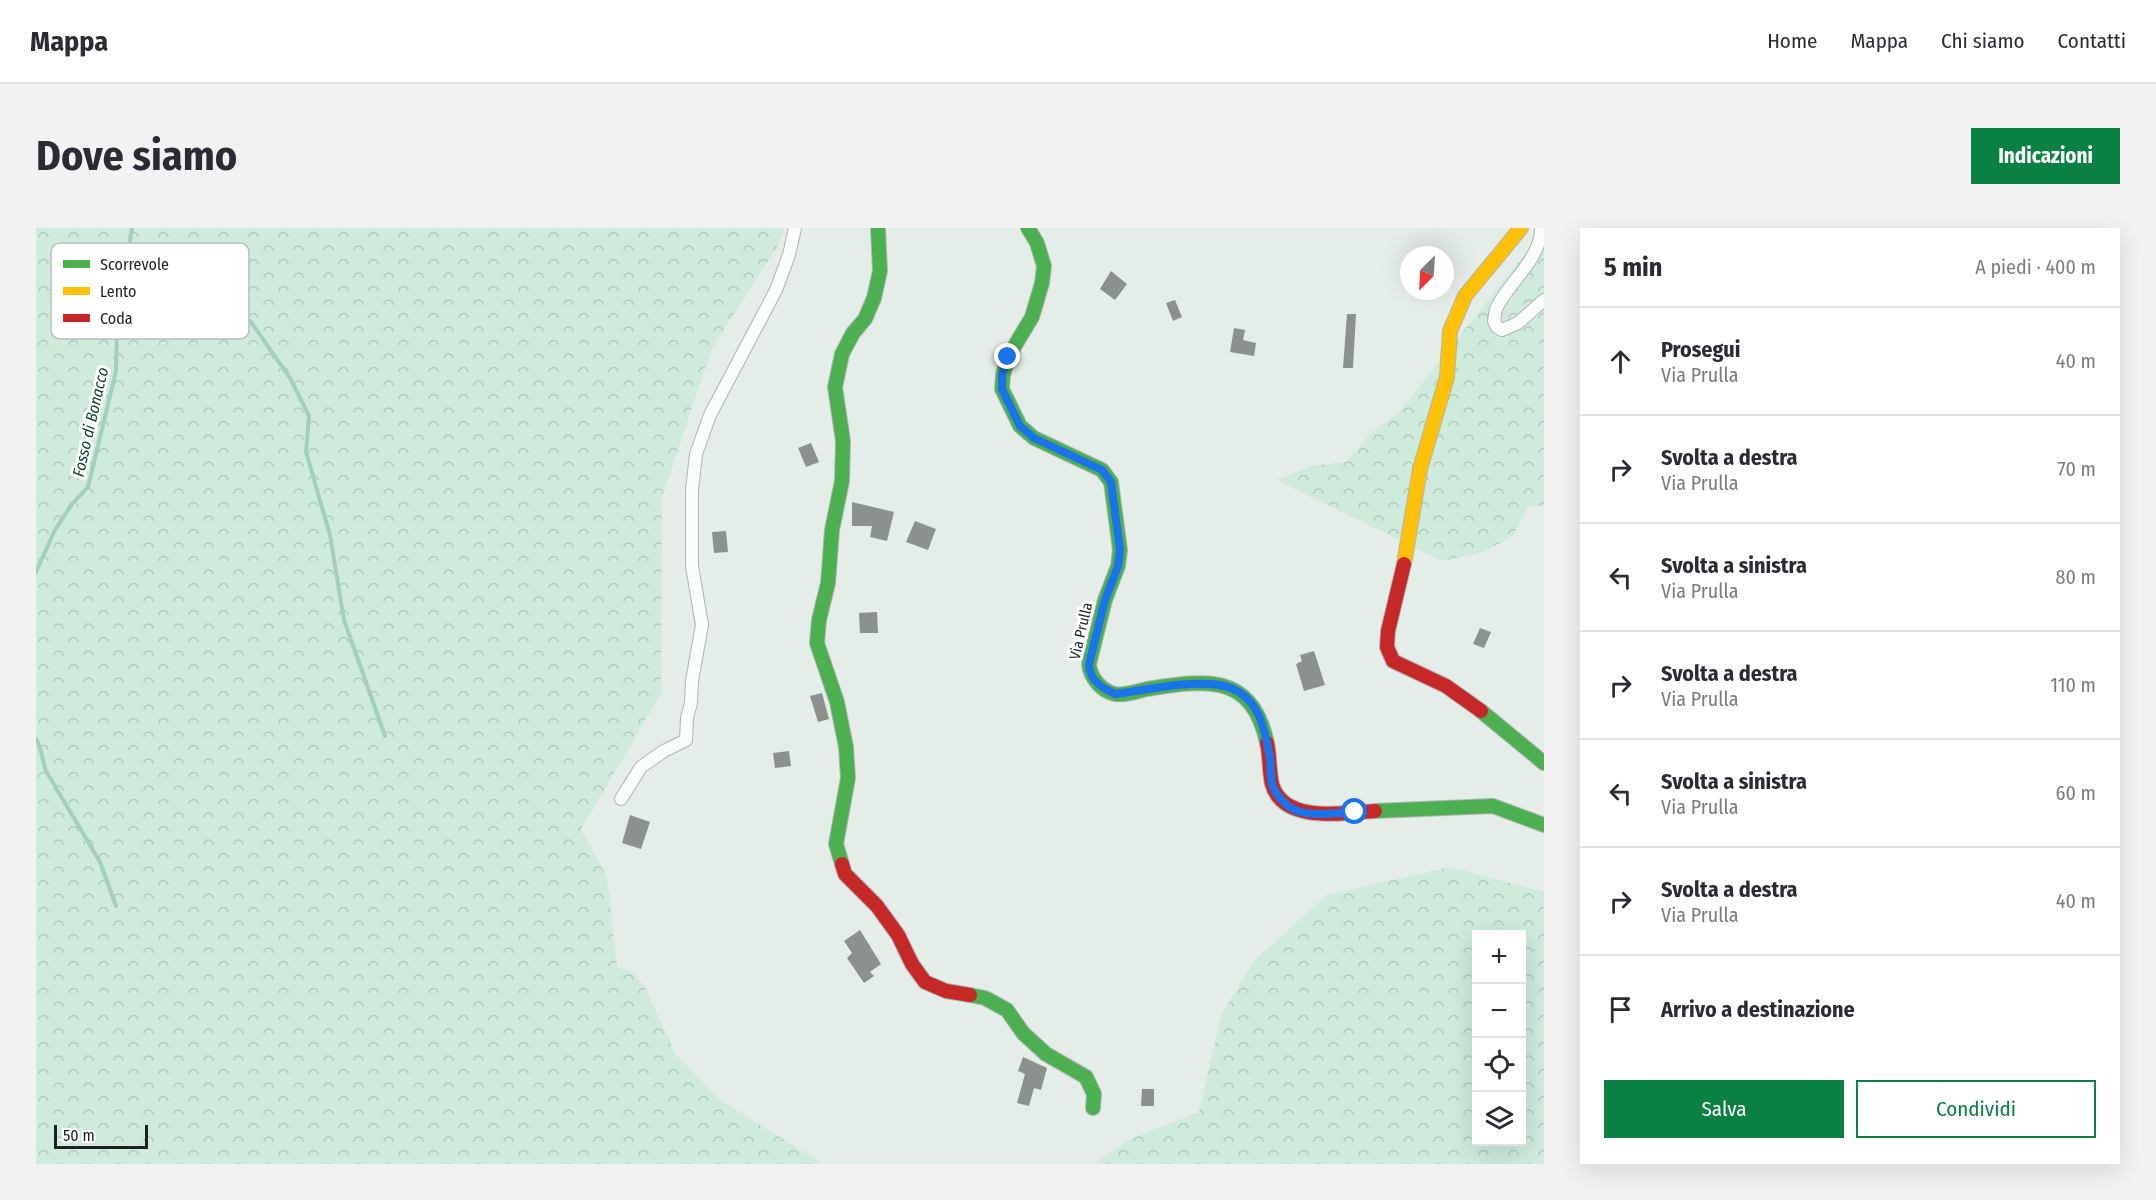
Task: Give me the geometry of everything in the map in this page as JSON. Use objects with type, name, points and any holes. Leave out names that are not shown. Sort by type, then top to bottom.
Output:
[{"type":"street","points":[[621,799],[641,767],[663,751],[686,740],[692,681],[702,625],[692,566],[692,490],[696,454],[710,415],[776,290],[789,255],[795,228]]},
{"type":"street","points":[[878,228],[880,271],[874,298],[865,319],[853,333],[842,354],[835,387],[843,441],[842,480],[832,530],[828,583],[819,620],[817,643],[837,702],[846,747],[848,778],[836,844],[845,874],[898,935],[912,964],[926,982],[946,991],[985,998],[1007,1010],[1023,1033],[1046,1054],[1086,1077],[1094,1094],[1093,1108]]},
{"type":"street","name":"Via Prulla","points":[[1028,228],[1037,243],[1044,266],[1042,283],[1032,317],[1008,357],[1002,375],[1002,389],[1020,426],[1034,438],[1102,470],[1111,482],[1120,550],[1118,566],[1105,600],[1089,664],[1089,671],[1093,678],[1106,690],[1115,694],[1193,683],[1222,685],[1240,692],[1252,700],[1261,720],[1273,786],[1285,803],[1296,810],[1317,814],[1493,806],[1544,825]]},
{"type":"street","points":[[1521,228],[1465,296],[1450,331],[1447,377],[1420,469],[1402,573],[1388,631],[1388,647],[1393,661],[1446,686],[1486,714],[1544,763]]},
{"type":"street","points":[[1541,228],[1533,253],[1520,277],[1497,307],[1494,321],[1502,330],[1512,328],[1544,300]]},
{"type":"green space","points":[[36,228],[784,228],[777,247],[712,348],[662,497],[661,694],[581,829],[607,877],[617,967],[633,973],[645,988],[676,1055],[720,1100],[823,1164],[36,1164]]},
{"type":"green space","points":[[1544,230],[1544,506],[1528,506],[1513,536],[1481,553],[1442,561],[1277,480],[1312,466],[1347,462],[1370,434],[1399,412]]},
{"type":"green space","points":[[1450,867],[1544,892],[1544,1164],[1093,1164],[1133,1138],[1199,1112],[1221,1015],[1254,961],[1327,895]]},
{"type":"building","points":[[1111,271],[1127,284],[1115,300],[1100,289]]},
{"type":"building","points":[[1175,300],[1182,317],[1173,321],[1166,303]]},
{"type":"building","points":[[1347,314],[1356,314],[1353,368],[1343,368]]},
{"type":"building","points":[[1234,328],[1245,330],[1243,340],[1256,343],[1254,356],[1230,352]]},
{"type":"building","points":[[811,443],[819,462],[806,467],[798,448]]},
{"type":"building","points":[[852,502],[894,512],[887,541],[870,537],[872,526],[852,526]]},
{"type":"building","points":[[915,521],[936,529],[928,550],[906,542]]},
{"type":"building","points":[[726,531],[728,552],[714,553],[712,532]]},
{"type":"building","points":[[877,612],[878,633],[860,633],[859,613]]},
{"type":"building","points":[[1480,628],[1491,632],[1484,648],[1473,644]]},
{"type":"building","points":[[1314,651],[1325,685],[1304,691],[1296,664],[1302,661],[1300,655]]},
{"type":"building","points":[[822,693],[829,719],[818,722],[810,696]]},
{"type":"building","points":[[789,751],[791,766],[775,768],[773,753]]},
{"type":"building","points":[[630,815],[650,822],[641,849],[622,843]]},
{"type":"building","points":[[860,930],[881,964],[870,972],[874,976],[864,983],[847,958],[852,953],[844,941]]},
{"type":"building","points":[[1023,1057],[1047,1068],[1041,1090],[1034,1088],[1029,1106],[1017,1103],[1025,1074],[1018,1071]]},
{"type":"building","points":[[1142,1089],[1154,1089],[1154,1106],[1141,1106]]},
{"type":"waterway","name":"Fosso di Bonacco","points":[[130,243],[132,228]]},
{"type":"waterway","points":[[249,321],[290,378],[309,416],[306,452],[330,535],[344,620],[385,736]]},
{"type":"waterway","name":"Fosso di Bonacco","points":[[36,572],[55,530],[72,504],[88,487],[116,371],[117,339]]},
{"type":"waterway","name":"Fosso di Bonacco","points":[[36,739],[46,771],[100,862],[116,906]]},
{"type":"traffic: fast","points":[[842,864],[836,844],[848,778],[846,747],[837,702],[817,643],[819,620],[828,583],[832,530],[842,481],[843,441],[835,387],[842,354],[853,333],[865,319],[874,298],[880,271],[878,228]]},
{"type":"traffic: fast","points":[[1028,228],[1037,243],[1044,266],[1042,283],[1032,317],[1008,357],[1002,389],[1020,426],[1034,438],[1102,470],[1111,482],[1120,550],[1118,566],[1105,600],[1089,664],[1092,674],[1101,687],[1119,694],[1188,684],[1207,683],[1223,686],[1238,692],[1250,703],[1260,720],[1267,743]]},
{"type":"traffic: fast","points":[[1481,711],[1544,763]]},
{"type":"traffic: fast","points":[[1375,811],[1493,806],[1544,825]]},
{"type":"traffic: fast","points":[[970,995],[985,998],[1007,1010],[1023,1033],[1046,1054],[1086,1077],[1094,1094],[1093,1108]]},
{"type":"traffic: slow","points":[[1404,564],[1420,469],[1447,377],[1450,331],[1465,296],[1521,228]]},
{"type":"traffic: jam","points":[[1404,564],[1388,631],[1387,647],[1393,661],[1446,686],[1481,711]]},
{"type":"traffic: jam","points":[[1267,743],[1272,784],[1278,797],[1289,805],[1302,811],[1316,813],[1375,811]]},
{"type":"traffic: jam","points":[[842,864],[845,874],[877,906],[898,935],[912,964],[925,982],[946,991],[970,995]]},
{"type":"route","points":[[1008,357],[1002,375],[1002,389],[1020,426],[1034,438],[1102,470],[1111,482],[1120,550],[1118,566],[1105,600],[1089,664],[1089,671],[1093,678],[1106,690],[1115,694],[1193,683],[1222,685],[1240,692],[1252,700],[1261,720],[1273,786],[1285,803],[1296,810],[1317,814],[1355,812]]}]
